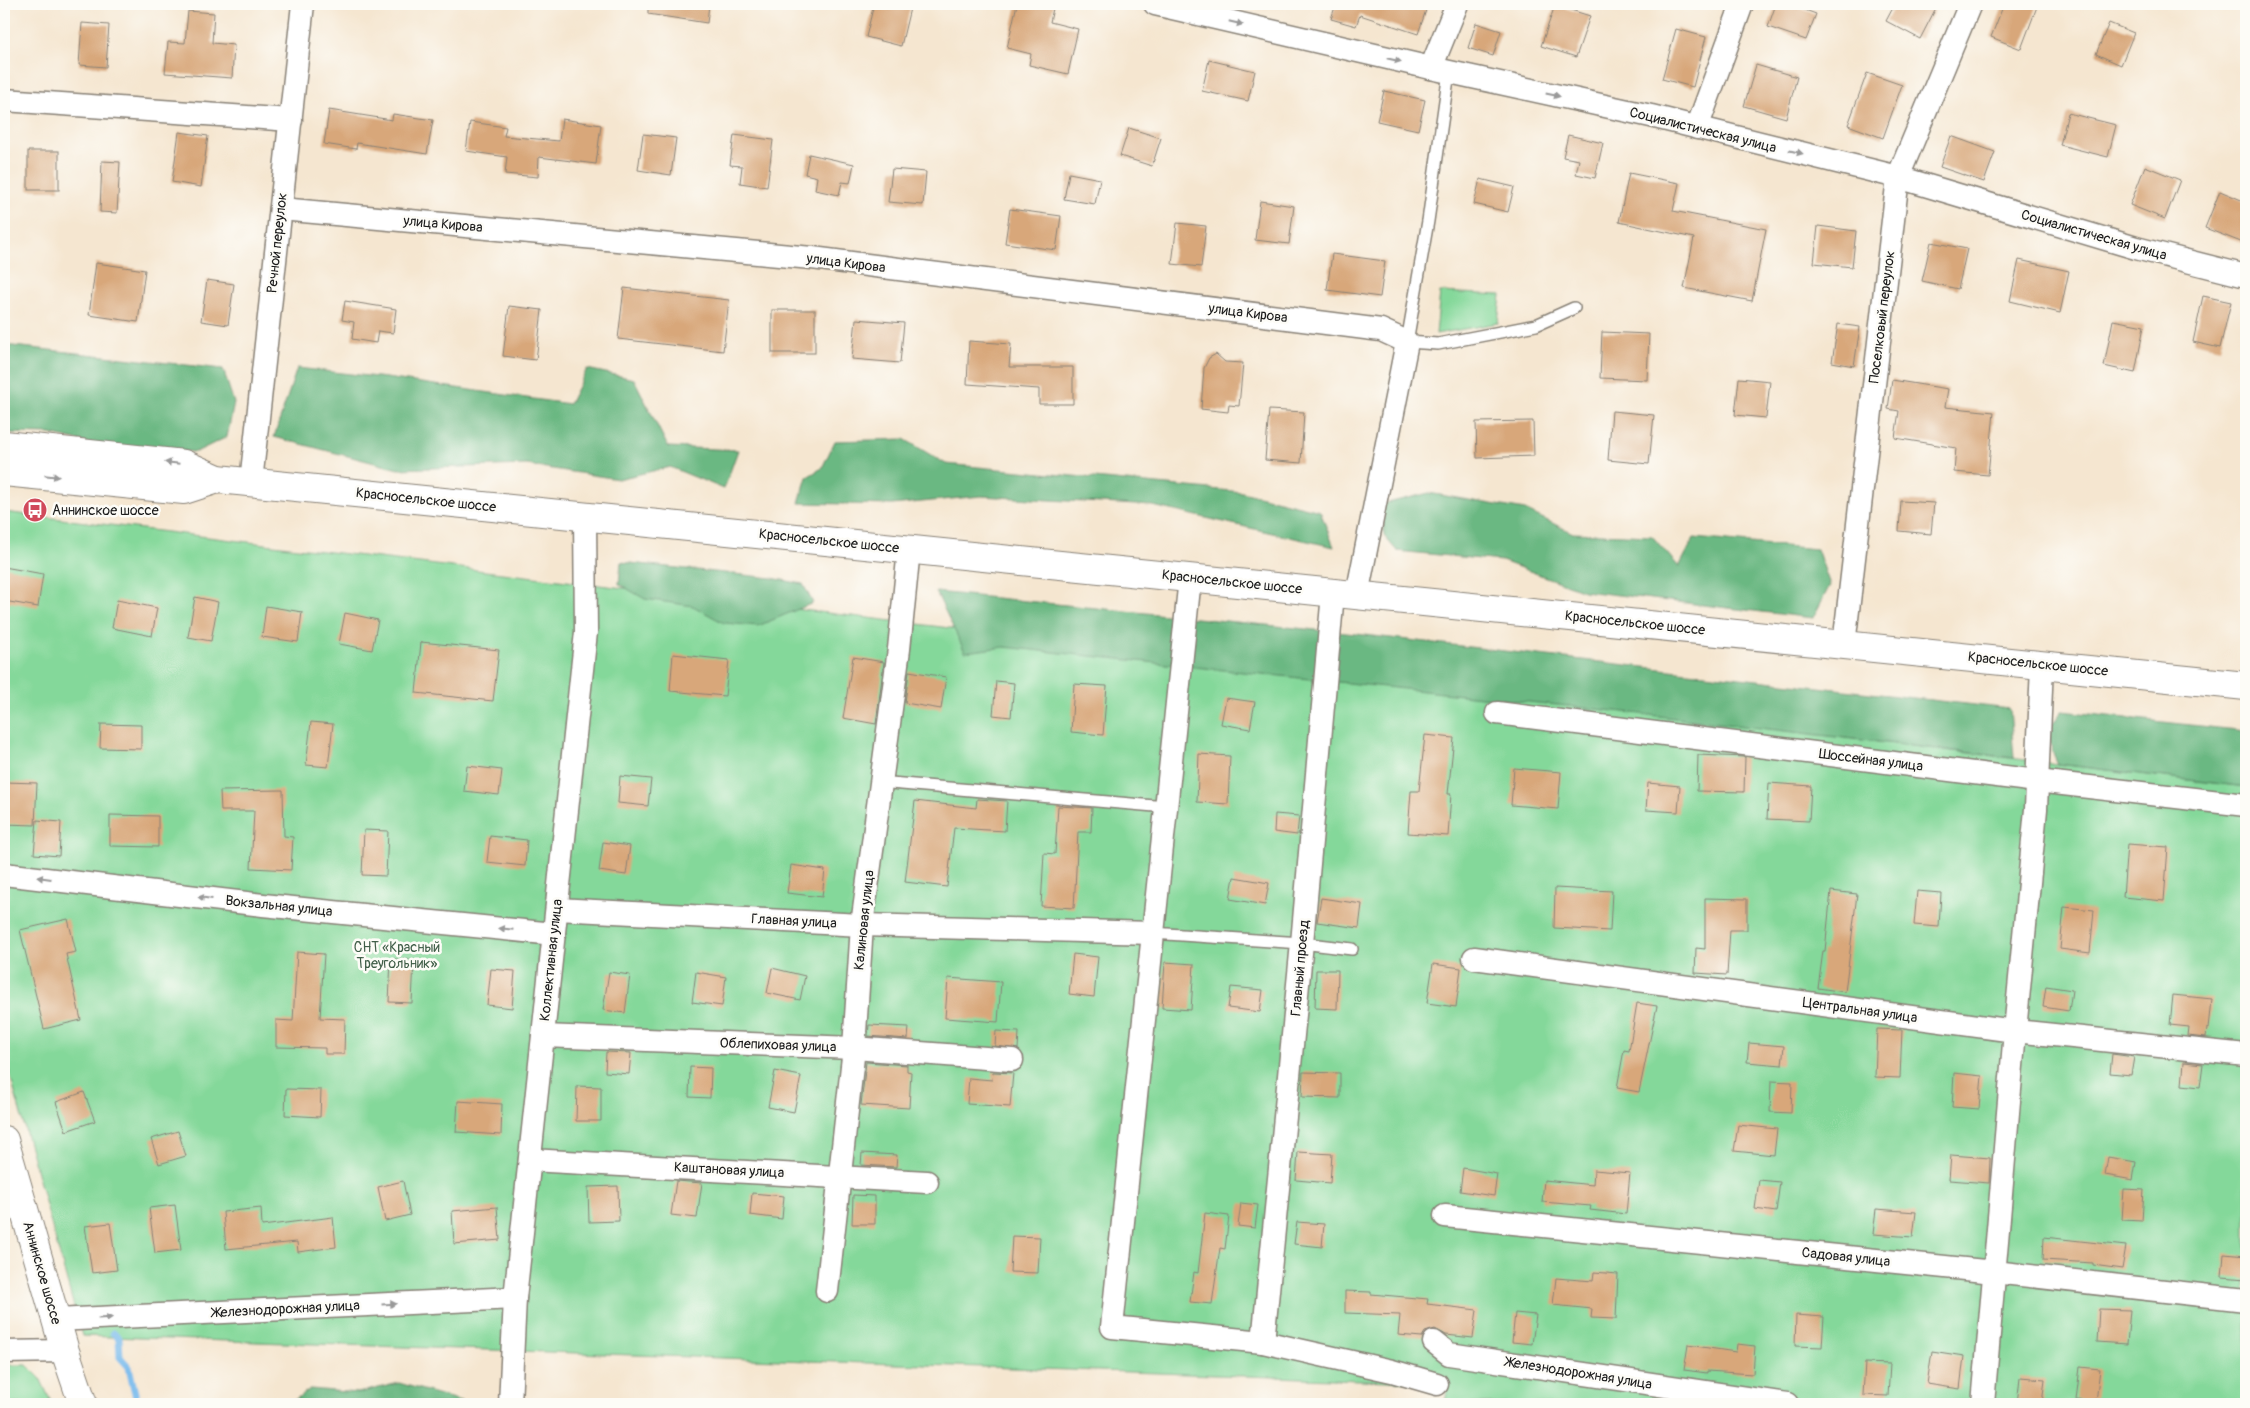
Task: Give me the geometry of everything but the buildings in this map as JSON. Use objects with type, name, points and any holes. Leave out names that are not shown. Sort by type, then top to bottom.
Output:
[{"type":"main road","name":"Красносельское шоссе","points":[[4,445],[184,464],[218,480]]},
{"type":"main road","name":"Красносельское шоссе","points":[[4,472],[184,490],[218,480],[251,482],[2246,686]]},
{"type":"main road","name":"Аннинское шоссе","points":[[4,1140],[65,1351],[83,1404]]},
{"type":"street","name":"Речной переулок","points":[[251,482],[303,4]]},
{"type":"street","name":"Социалистическая улица","points":[[1154,4],[1440,70],[1651,116],[1898,177],[2136,248],[2246,276]]},
{"type":"street","points":[[1440,70],[1456,4]]},
{"type":"street","points":[[1697,128],[1742,4]]},
{"type":"street","name":"Поселковый переулок","points":[[1844,644],[1898,177],[1970,4]]},
{"type":"street","points":[[4,100],[291,120]]},
{"type":"street","name":"улица Кирова","points":[[281,209],[812,258],[1381,330],[1406,342]]},
{"type":"street","name":"Главный проезд","points":[[1263,1342],[1302,943],[1345,594],[1406,342]]},
{"type":"street","name":"Коллективная улица","points":[[510,1404],[515,1298],[586,632],[585,516]]},
{"type":"street","name":"Калиновая улица","points":[[827,1291],[838,1175],[854,1048],[862,924],[879,782],[898,649],[909,549]]},
{"type":"street","points":[[1190,578],[1112,1328],[1263,1342],[1392,1371],[1437,1384]]},
{"type":"street","points":[[1983,1404],[2038,781],[2042,665]]},
{"type":"street","name":"Шоссейная улица","points":[[1497,713],[2038,781],[2246,805]]},
{"type":"street","name":"Вокзальная улица","points":[[4,874],[263,905],[554,934]]},
{"type":"street","name":"Главная улица","points":[[557,909],[862,924],[1152,934]]},
{"type":"street","name":"Центральная улица","points":[[1474,958],[2015,1031],[2246,1055]]},
{"type":"street","name":"Облепиховая улица","points":[[543,1036],[854,1048],[1012,1060]]},
{"type":"street","name":"Каштановая улица","points":[[530,1160],[838,1175],[927,1182]]},
{"type":"street","name":"Садовая улица","points":[[1445,1216],[1994,1272],[2246,1300]]},
{"type":"street","name":"Железнодорожная улица","points":[[56,1320],[515,1298]]},
{"type":"street","name":"Железнодорожная улица","points":[[1434,1342],[1449,1354],[1787,1404]]},
{"type":"street","points":[[4,1352],[65,1351]]},
{"type":"lane","points":[[1440,70],[1428,221],[1406,342],[1438,344],[1536,325],[1574,308]]},
{"type":"lane","points":[[879,782],[1166,808]]},
{"type":"lane","points":[[1152,934],[1302,943],[1352,949]]},
{"type":"green space","points":[[1440,292],[1501,295],[1498,323],[1436,334]]},
{"type":"green space","points":[[4,345],[223,369],[234,403],[227,437],[196,452],[100,446],[50,434],[4,433]]},
{"type":"green space","points":[[297,368],[386,378],[569,404],[587,369],[634,379],[668,447],[738,450],[724,489],[670,467],[618,479],[527,465],[398,469],[274,437]]},
{"type":"green space","points":[[904,439],[946,464],[1242,492],[1320,511],[1334,547],[1153,506],[981,496],[892,505],[799,503],[807,477],[822,468],[835,441]]},
{"type":"green space","points":[[1429,493],[1525,510],[1573,533],[1652,536],[1679,567],[1694,538],[1817,549],[1830,585],[1813,618],[1584,591],[1502,561],[1397,551],[1384,536],[1383,504]]},
{"type":"green space","name":"СНТ «Красный Треугольник»","points":[[4,512],[2246,787],[2246,1404],[1445,1404],[1448,1383],[82,1336],[4,1053]]},
{"type":"green space","points":[[621,562],[772,578],[803,584],[813,603],[758,626],[724,623],[693,606],[645,599],[619,584]]},
{"type":"green space","points":[[936,592],[1356,634],[2010,709],[2014,758],[1624,712],[1004,647],[965,652]]},
{"type":"green space","points":[[2062,711],[2246,731],[2246,787],[2058,764],[2052,751],[2048,730]]},
{"type":"green space","points":[[4,1365],[27,1365],[40,1378],[52,1404],[4,1404]]},
{"type":"green space","points":[[399,1383],[471,1404],[289,1404],[310,1389],[358,1393]]},
{"type":"waterway","points":[[113,1333],[119,1338],[120,1357],[129,1367],[137,1402]]},
{"type":"place","name":"Аннинское шоссе","points":[[35,510]]}]
